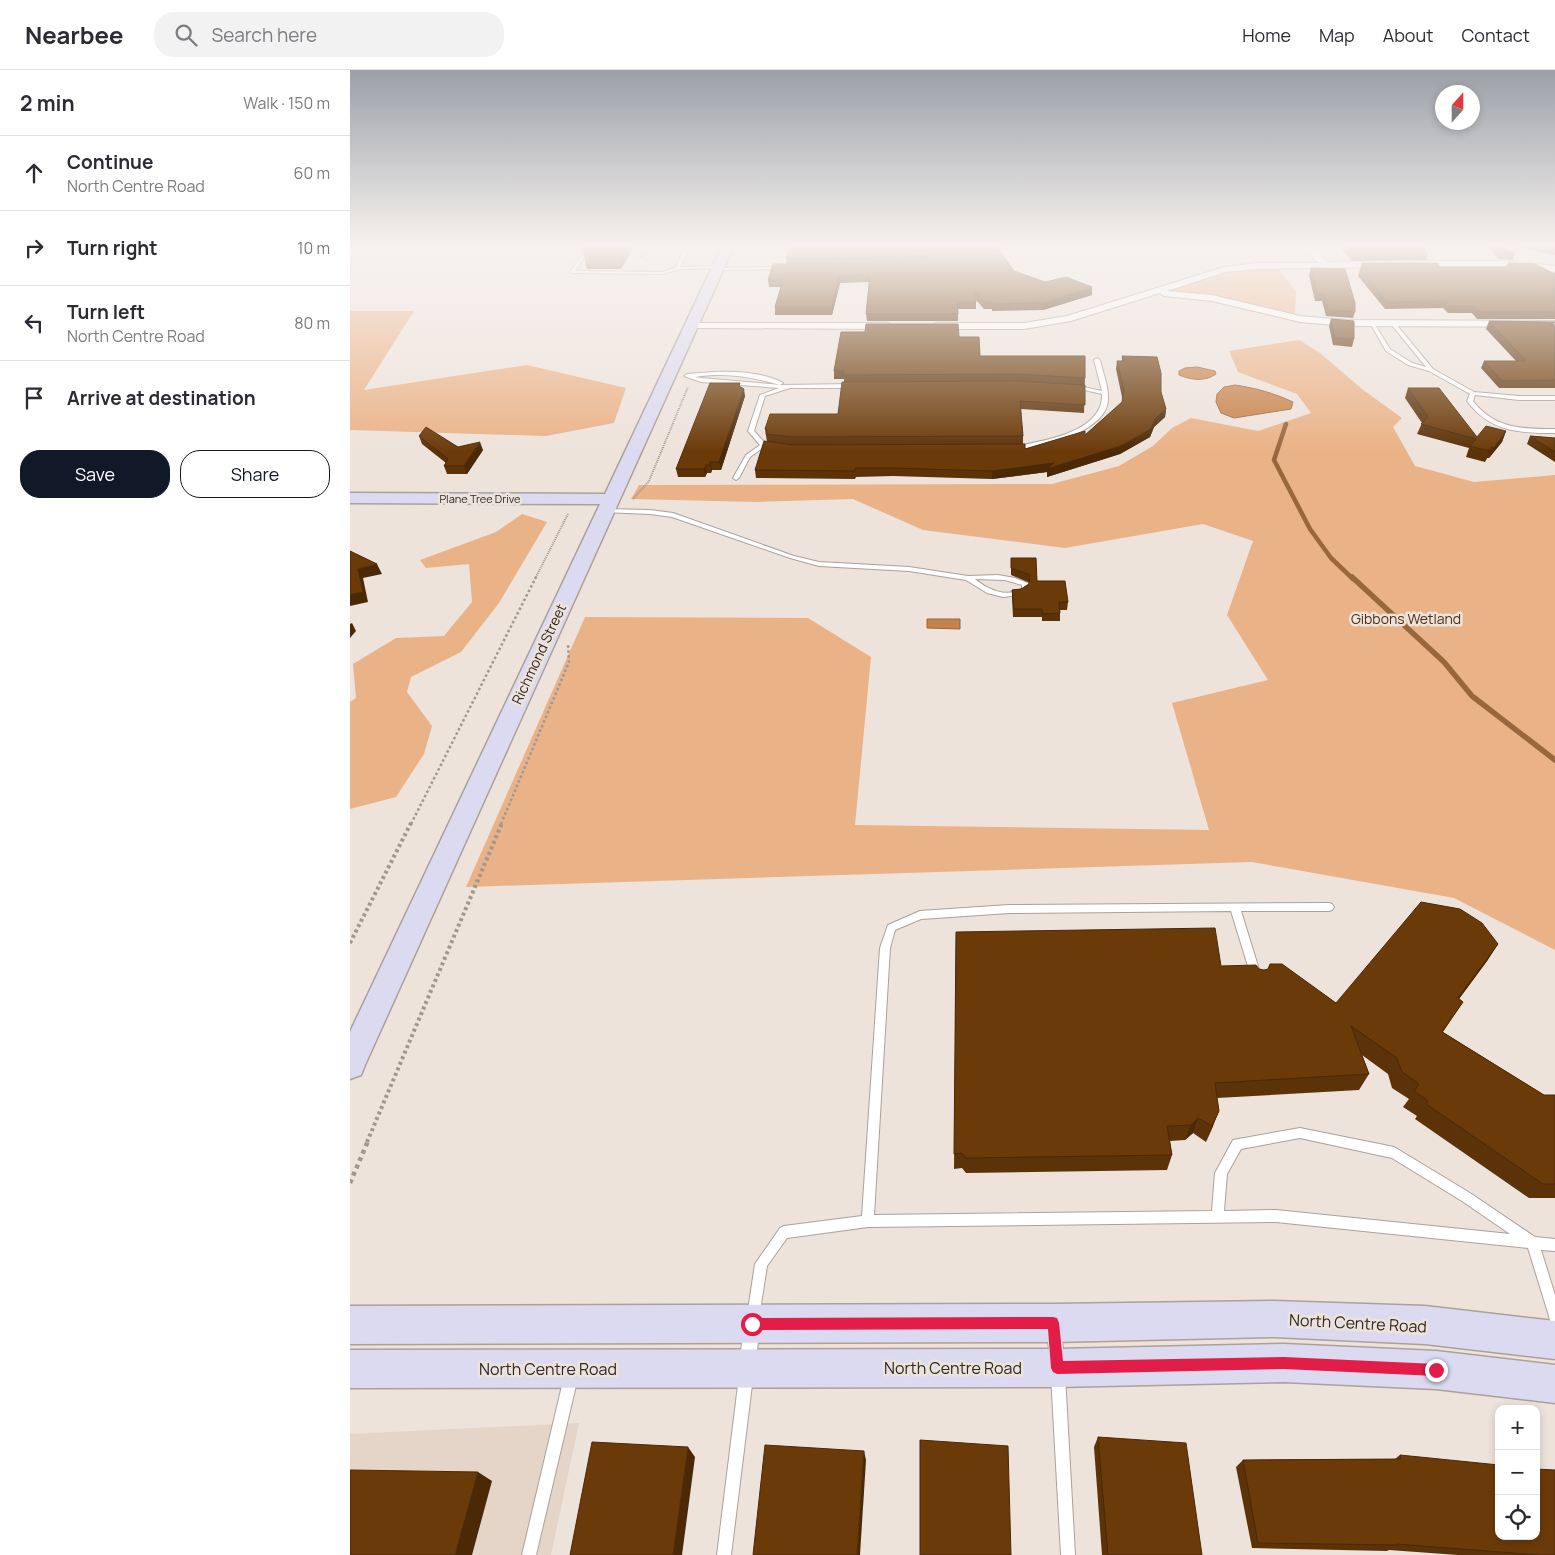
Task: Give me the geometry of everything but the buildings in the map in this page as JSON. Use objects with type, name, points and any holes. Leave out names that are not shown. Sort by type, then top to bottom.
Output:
[{"type":"street","name":"Richmond Street","points":[[350,1065],[614,507],[639,437],[697,313]]},
{"type":"street","points":[[928,326],[1024,326],[1068,319],[1086,313]]},
{"type":"street","points":[[1276,313],[1300,319],[1372,324],[1555,324]]},
{"type":"street","points":[[691,326],[898,326]]},
{"type":"street","name":"Plane Tree Drive","points":[[350,498],[572,499],[614,507]]},
{"type":"street","name":"North Centre Road","points":[[350,1369],[578,1345],[752,1324],[1053,1323],[1274,1318],[1425,1325],[1555,1340]]},
{"type":"street","name":"North Centre Road","points":[[350,1325],[578,1345],[748,1368],[1057,1368],[1284,1363],[1436,1370],[1555,1384]]},
{"type":"lane","points":[[1372,324],[1388,350],[1410,364],[1431,370],[1472,393],[1519,398],[1555,398]]},
{"type":"lane","points":[[1393,324],[1431,370]]},
{"type":"lane","points":[[1003,448],[1023,448],[1059,438],[1090,424],[1103,409],[1104,393],[1097,360]]},
{"type":"lane","points":[[789,387],[762,377],[744,373],[704,373],[687,376],[701,380],[789,387],[864,386]]},
{"type":"lane","points":[[778,447],[763,445],[751,431],[762,395],[789,387]]},
{"type":"lane","points":[[1067,387],[1104,393]]},
{"type":"lane","points":[[1472,393],[1470,401],[1485,419],[1504,427],[1528,431],[1555,431]]},
{"type":"lane","points":[[736,478],[748,456],[763,445]]},
{"type":"lane","points":[[614,507],[673,515],[792,557],[819,564],[909,569],[968,578],[984,576],[1017,579],[1026,584],[1025,590],[1018,594],[1003,595],[989,592],[968,578]]},
{"type":"lane","points":[[868,1221],[885,948],[891,928],[920,915],[1008,909],[1329,907]]},
{"type":"lane","points":[[1235,908],[1257,982]]},
{"type":"lane","points":[[1217,1217],[1221,1173],[1237,1144],[1300,1133],[1394,1153],[1466,1197],[1532,1242],[1555,1316]]},
{"type":"lane","points":[[724,1555],[761,1264],[784,1232],[868,1221],[1276,1216],[1555,1245]]},
{"type":"lane","points":[[1053,1323],[1068,1555]]},
{"type":"lane","points":[[529,1555],[578,1345]]},
{"type":"path","points":[[614,507],[633,498],[649,482],[692,378]]},
{"type":"path","points":[[350,943],[571,508],[572,499]]},
{"type":"path","points":[[350,1184],[569,662],[567,647],[571,638]]},
{"type":"shaded area","points":[[1197,367],[1215,371],[1216,374],[1212,377],[1198,379],[1179,375],[1179,371],[1185,368]]},
{"type":"shaded area","points":[[1235,385],[1264,391],[1293,402],[1291,409],[1234,418],[1221,413],[1216,402],[1217,394],[1224,387]]},
{"type":"shaded area","points":[[927,619],[960,619],[960,629],[927,628]]},
{"type":"shaded area","points":[[579,1423],[551,1555],[350,1555],[350,1434]]},
{"type":"green space","points":[[350,313],[413,313],[364,390],[527,365],[626,388],[614,423],[546,436],[350,430]]},
{"type":"green space","name":"Gibbons Wetland","points":[[1299,340],[1320,353],[1362,389],[1402,418],[1393,427],[1415,466],[1474,482],[1555,475],[1555,950],[1454,898],[1252,862],[466,887],[585,617],[808,618],[871,657],[855,825],[1209,830],[1172,703],[1268,680],[1227,615],[1253,541],[1203,524],[1065,548],[923,530],[853,499],[757,502],[631,499],[639,485],[1052,484],[1119,466],[1153,446],[1172,428],[1191,418],[1258,431],[1311,413],[1297,394],[1238,372],[1229,351]]},
{"type":"green space","points":[[522,514],[547,522],[499,603],[461,652],[411,677],[407,692],[432,726],[424,754],[396,797],[350,809],[350,702],[356,698],[353,664],[396,638],[444,636],[472,602],[469,564],[426,568],[420,560],[496,532]]},
{"type":"waterway","points":[[1286,424],[1274,460],[1310,529],[1331,558],[1353,579]]},
{"type":"waterway","points":[[1352,577],[1444,662],[1472,696],[1555,760]]},
{"type":"route","points":[[752,1324],[1053,1323],[1057,1368],[1284,1363],[1436,1370]]}]
